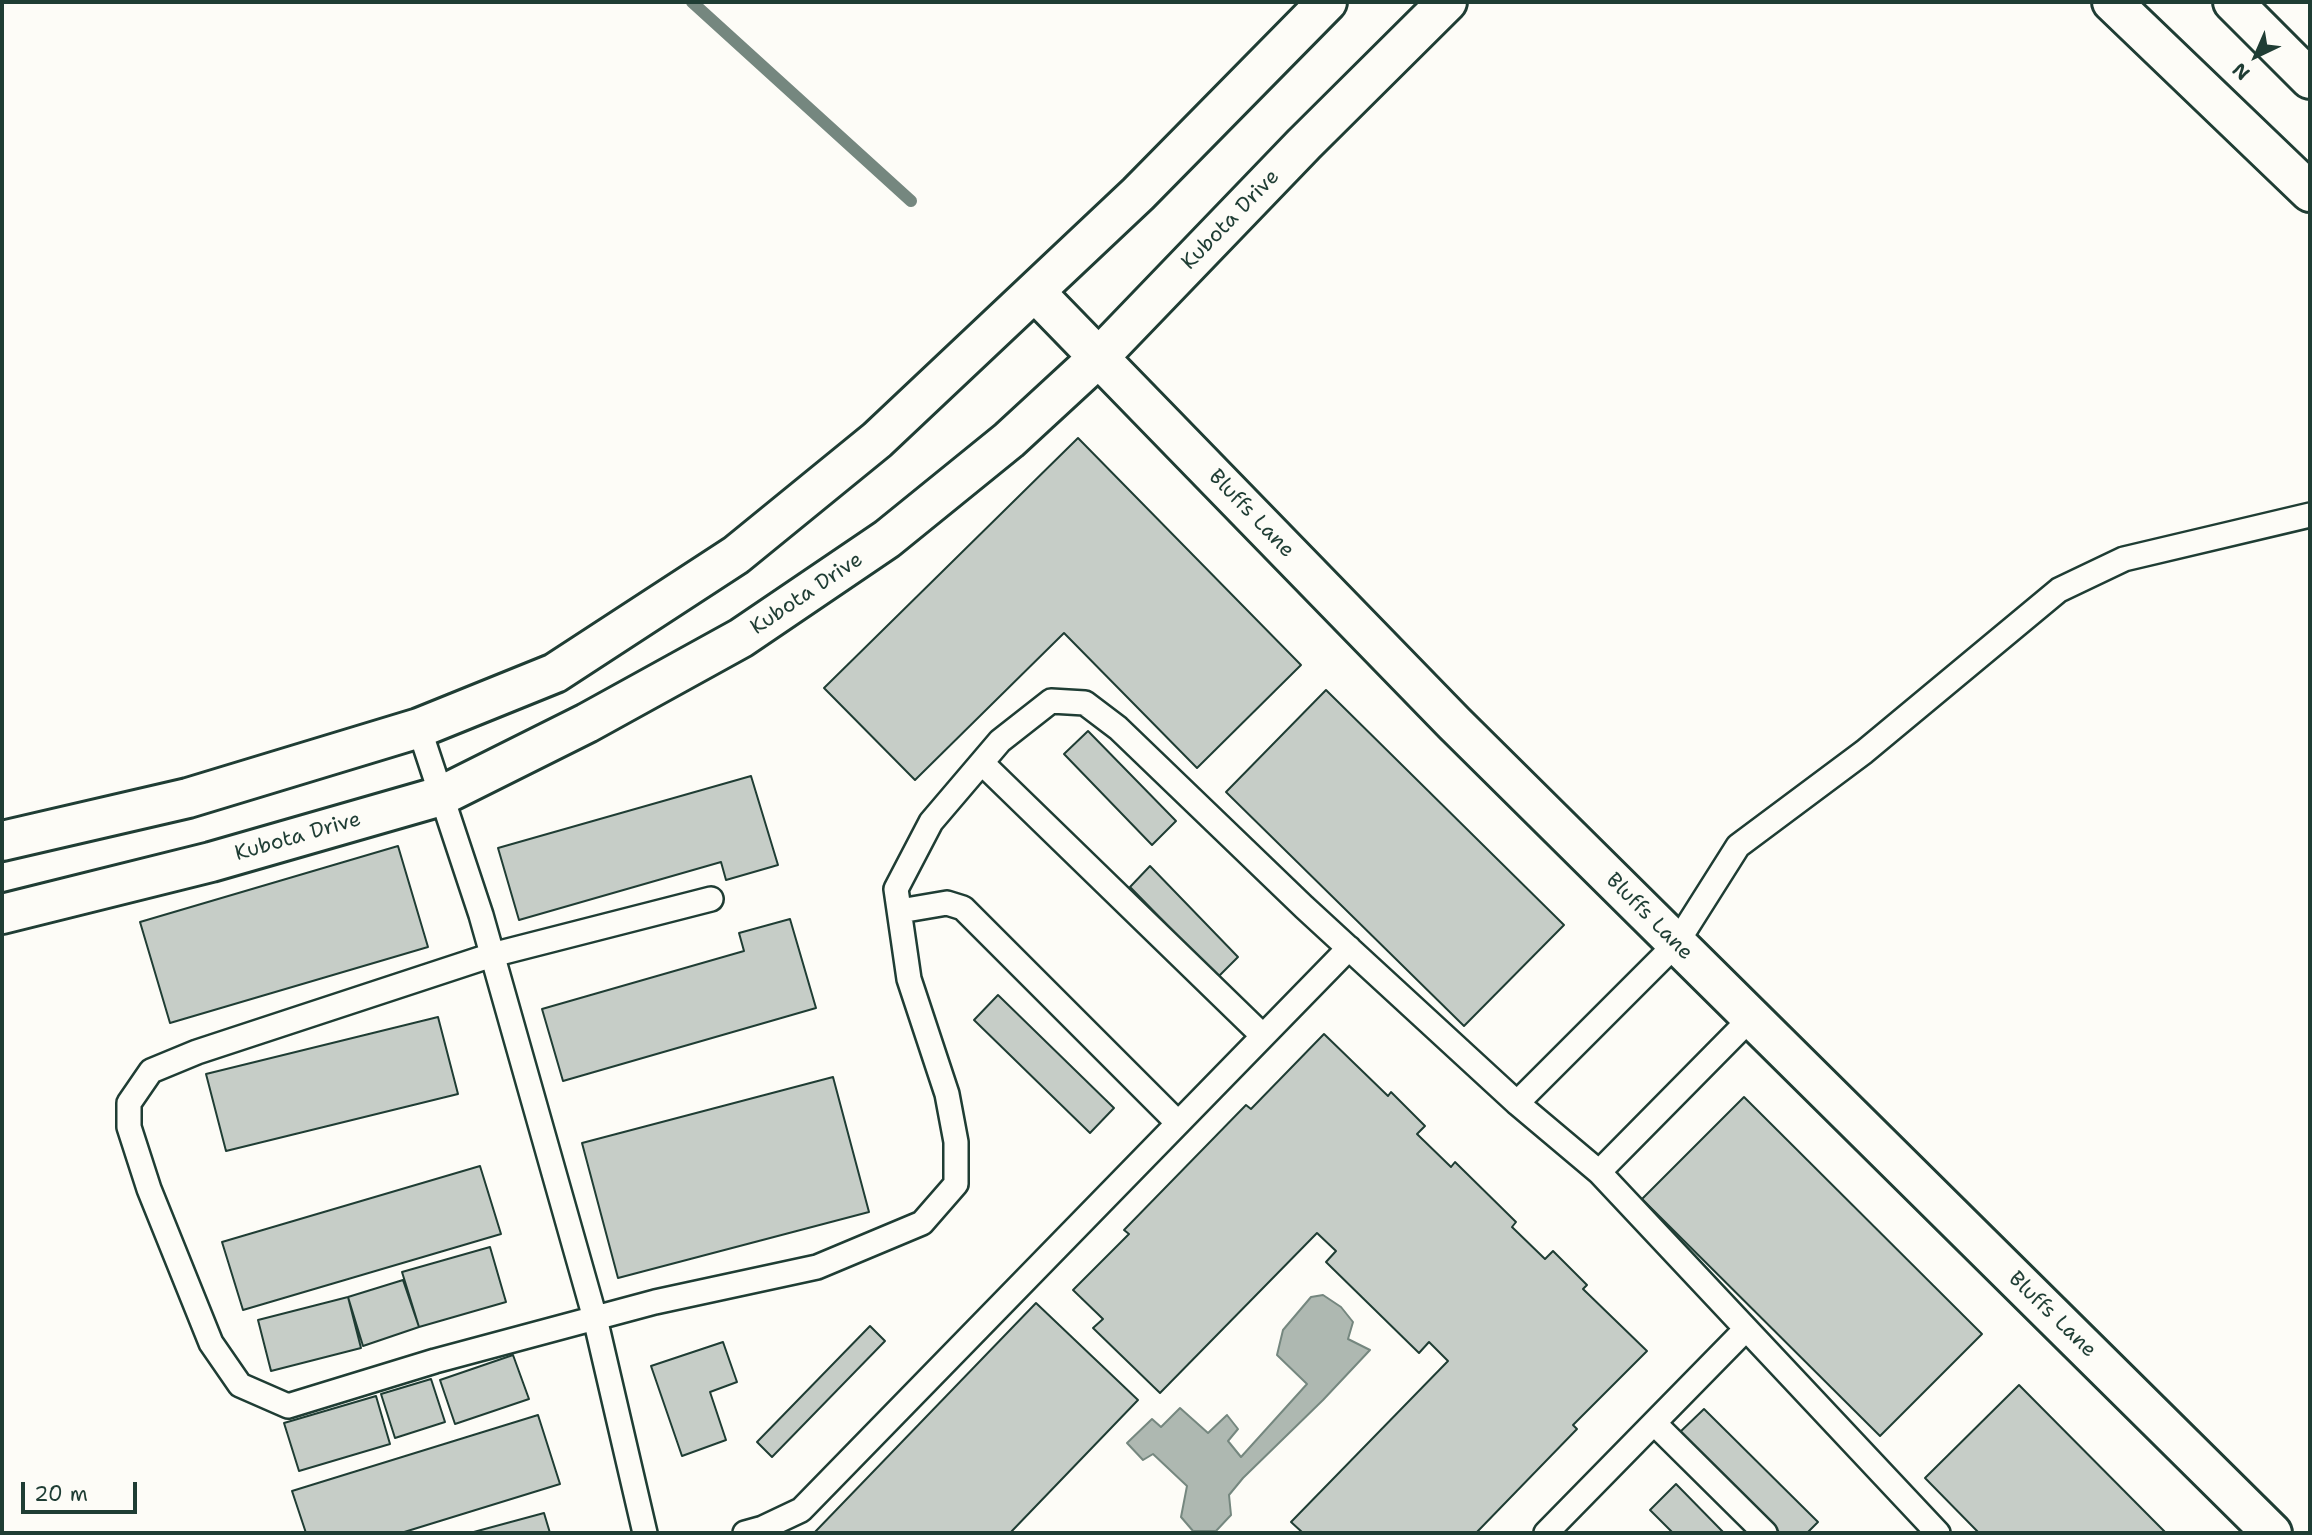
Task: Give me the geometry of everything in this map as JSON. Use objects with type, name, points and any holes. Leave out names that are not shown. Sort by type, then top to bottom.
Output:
[{"type":"street","points":[[2,841],[188,798],[419,728],[555,673],[736,555],[877,440],[1138,194],[1327,2]]},
{"type":"street","name":"Kubota Drive","points":[[2,914],[211,862],[441,796],[587,723],[741,638],[887,539],[1009,440],[1099,357],[1304,144],[1447,2]]},
{"type":"street","points":[[2112,2],[2310,192]]},
{"type":"street","points":[[2233,2],[2310,79]]},
{"type":"street","name":"Bluffs Lane","points":[[1035,292],[1454,723],[2272,1533]]},
{"type":"lane","points":[[1517,1103],[1676,944],[1738,846],[1864,752],[2059,590],[2124,559],[2310,514]]},
{"type":"lane","points":[[711,899],[492,955],[198,1052],[151,1072],[129,1103],[129,1127],[149,1189],[211,1343],[240,1385],[288,1406],[435,1361],[654,1302],[817,1268],[922,1223],[956,1184],[956,1142],[947,1094],[909,979],[897,889],[931,822],[1000,741],[1051,701],[1085,703],[1118,728],[1349,948],[1517,1103],[1599,1172],[1938,1533]]},
{"type":"lane","points":[[419,728],[481,915],[595,1318],[645,1533]]},
{"type":"lane","points":[[982,763],[1263,1036]]},
{"type":"lane","points":[[900,911],[947,903],[963,908],[1178,1124]]},
{"type":"lane","points":[[745,1533],[763,1528],[801,1510],[1349,948]]},
{"type":"lane","points":[[1599,1172],[1751,1018]]},
{"type":"lane","points":[[1546,1533],[1746,1329]]},
{"type":"lane","points":[[1654,1423],[1765,1533]]},
{"type":"shaded area","points":[[1323,1295],[1341,1307],[1353,1322],[1348,1339],[1370,1350],[1243,1478],[1229,1495],[1231,1515],[1216,1531],[1193,1531],[1181,1517],[1187,1486],[1153,1454],[1143,1460],[1127,1443],[1152,1419],[1161,1427],[1180,1408],[1208,1433],[1227,1415],[1238,1429],[1228,1441],[1241,1457],[1307,1384],[1277,1355],[1283,1330],[1311,1297]]},
{"type":"building","points":[[1078,438],[1301,665],[1197,768],[1064,633],[915,780],[824,688]]},
{"type":"building","points":[[1326,690],[1564,925],[1464,1026],[1226,792]]},
{"type":"building","points":[[1088,731],[1176,821],[1152,845],[1064,754]]},
{"type":"building","points":[[751,776],[778,865],[726,880],[721,862],[519,920],[498,848]]},
{"type":"building","points":[[398,846],[428,947],[170,1023],[140,922]]},
{"type":"building","points":[[1150,866],[1238,957],[1218,977],[1130,887]]},
{"type":"building","points":[[790,919],[816,1008],[563,1081],[542,1009],[744,951],[739,933]]},
{"type":"building","points":[[998,995],[1114,1108],[1090,1133],[974,1020]]},
{"type":"building","points":[[438,1017],[458,1094],[226,1151],[206,1074]]},
{"type":"building","points":[[1324,1034],[1388,1096],[1391,1092],[1425,1126],[1417,1134],[1451,1167],[1455,1162],[1516,1222],[1512,1227],[1545,1259],[1553,1251],[1587,1285],[1583,1289],[1647,1351],[1573,1425],[1577,1429],[1476,1533],[1303,1533],[1291,1522],[1448,1361],[1429,1342],[1419,1353],[1326,1262],[1336,1251],[1317,1233],[1160,1393],[1093,1328],[1103,1319],[1073,1290],[1129,1234],[1124,1230],[1246,1105],[1251,1109]]},
{"type":"building","points":[[833,1077],[869,1212],[618,1278],[582,1143]]},
{"type":"building","points":[[1744,1097],[1982,1334],[1880,1436],[1642,1199]]},
{"type":"building","points":[[480,1166],[501,1234],[243,1310],[222,1242]]},
{"type":"building","points":[[490,1247],[506,1302],[419,1327],[402,1272]]},
{"type":"building","points":[[403,1280],[419,1327],[363,1346],[348,1297]]},
{"type":"building","points":[[348,1297],[361,1348],[271,1371],[258,1320]]},
{"type":"building","points":[[1036,1303],[1138,1400],[1010,1533],[814,1533]]},
{"type":"building","points":[[870,1326],[885,1341],[772,1457],[757,1442]]},
{"type":"building","points":[[723,1342],[737,1382],[710,1392],[726,1440],[682,1456],[651,1366]]},
{"type":"building","points":[[513,1355],[529,1399],[455,1424],[440,1380]]},
{"type":"building","points":[[431,1379],[445,1422],[395,1438],[381,1394]]},
{"type":"building","points":[[2019,1385],[2166,1533],[1979,1533],[1925,1478]]},
{"type":"building","points":[[376,1396],[390,1444],[299,1471],[284,1423]]},
{"type":"building","points":[[1704,1409],[1818,1522],[1807,1533],[1780,1533],[1679,1433]]},
{"type":"building","points":[[538,1415],[560,1484],[401,1533],[306,1533],[292,1491]]},
{"type":"building","points":[[1676,1484],[1724,1533],[1673,1533],[1650,1510]]},
{"type":"building","points":[[544,1513],[550,1533],[470,1533]]},
{"type":"waterway","points":[[692,2],[911,201]]}]
